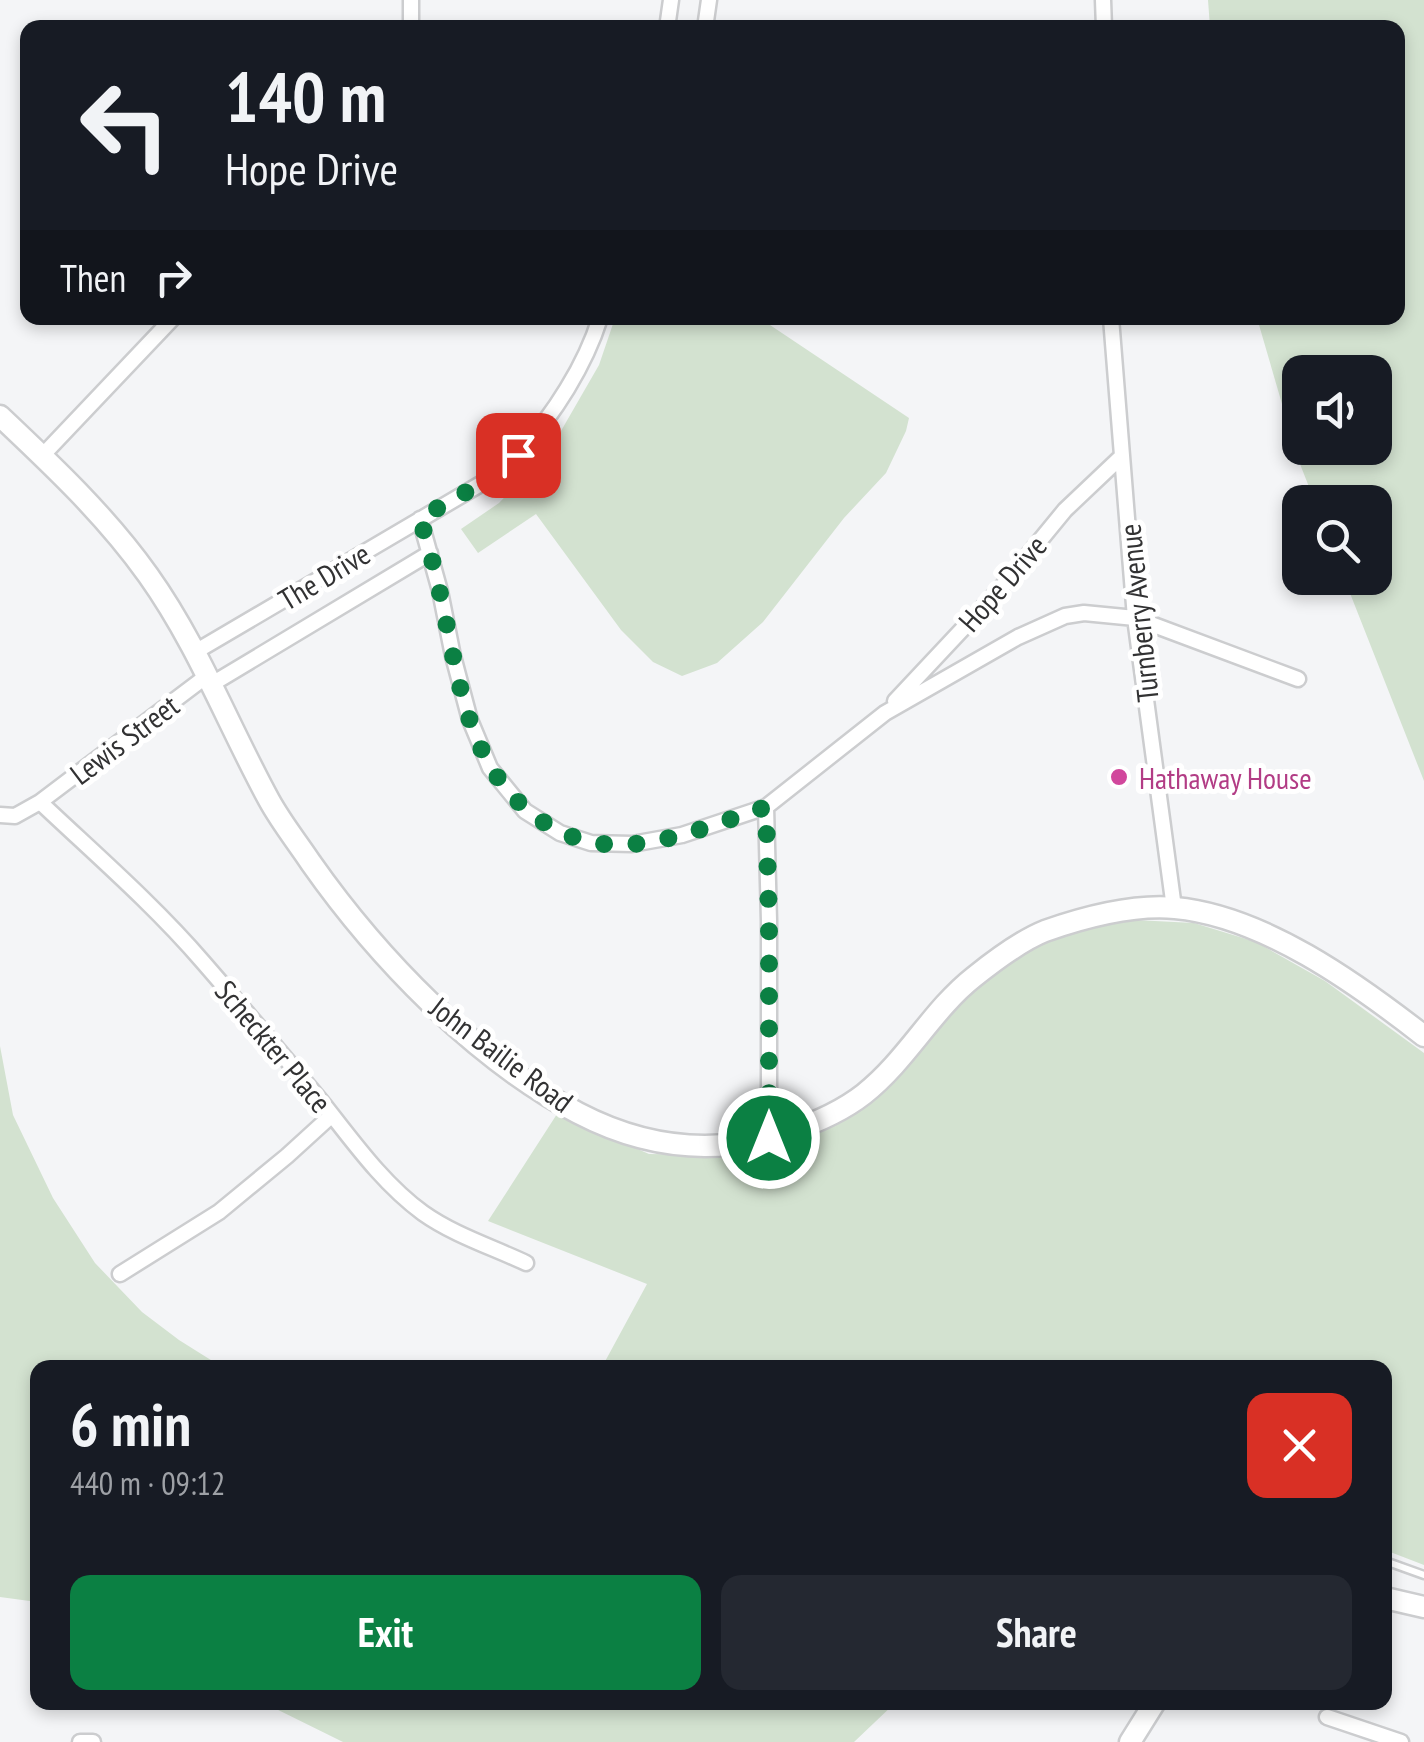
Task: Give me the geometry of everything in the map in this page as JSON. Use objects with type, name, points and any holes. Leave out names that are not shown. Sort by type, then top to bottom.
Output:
[{"type":"street","points":[[42,456],[167,325]]},
{"type":"street","name":"The Drive","points":[[195,652],[484,482],[518,455],[579,368],[597,325]]},
{"type":"street","name":"Turnberry Avenue","points":[[1112,325],[1135,618],[1174,908]]},
{"type":"street","name":"John Bailie Road","points":[[0,416],[81,493],[148,576],[210,679],[270,801],[322,877],[382,952],[484,1048],[561,1103],[614,1130],[654,1142],[716,1147],[769,1138],[834,1114],[862,1096],[890,1070],[971,979],[1042,932],[1118,910],[1174,908],[1269,935],[1307,955],[1424,1036]]},
{"type":"street","name":"Hope Drive","points":[[885,713],[1001,588],[1065,510],[1122,456]]},
{"type":"street","name":"Hope Drive","points":[[420,518],[470,720],[490,768],[525,811],[560,833],[591,844],[632,844],[682,835],[766,807],[885,713],[1047,623],[1084,613],[1135,618],[1298,679]]},
{"type":"street","name":"The Drive","points":[[210,679],[430,553]]},
{"type":"street","name":"Lewis Street","points":[[40,802],[210,679]]},
{"type":"street","points":[[0,814],[14,816],[40,802]]},
{"type":"street","name":"Scheckter Place","points":[[40,802],[201,959],[404,1198],[456,1232],[526,1263]]},
{"type":"street","points":[[766,807],[769,1138]]},
{"type":"street","points":[[120,1274],[231,1203],[332,1115]]},
{"type":"street","points":[[1392,1600],[1424,1607]]},
{"type":"street","points":[[1130,1742],[1150,1710]]},
{"type":"street","points":[[1327,1717],[1402,1742]]},
{"type":"street","points":[[80,1742],[93,1742]]},
{"type":"lane","points":[[1392,1564],[1424,1575]]},
{"type":"green space","points":[[1208,0],[1424,0],[1424,781],[1351,595],[1392,595],[1392,485],[1308,485],[1300,465],[1392,465],[1392,355],[1282,355],[1282,404],[1259,325],[1405,325],[1405,20],[1209,20]]},
{"type":"green space","points":[[613,325],[770,325],[909,418],[886,473],[844,518],[763,622],[717,663],[682,676],[653,662],[621,630],[536,514],[478,553],[461,529],[499,503],[550,450],[599,365]]},
{"type":"green space","points":[[1135,920],[1194,923],[1256,942],[1325,981],[1424,1053],[1424,1565],[1392,1553],[1392,1360],[606,1360],[647,1284],[488,1221],[557,1114],[649,1154],[766,1151],[808,1137],[860,1111],[972,990],[1032,947],[1082,929]]},
{"type":"green space","points":[[0,1046],[13,1115],[53,1198],[95,1263],[142,1312],[211,1360],[30,1360],[30,1601],[0,1597]]},
{"type":"green space","points":[[278,1710],[888,1710],[854,1742],[343,1742]]},
{"type":"place","name":"Hathaway House","points":[[1119,777]]},
{"type":"route","points":[[518,455],[484,482],[420,518],[470,720],[490,768],[525,811],[560,833],[591,844],[632,844],[682,835],[766,807],[769,1138]]}]
